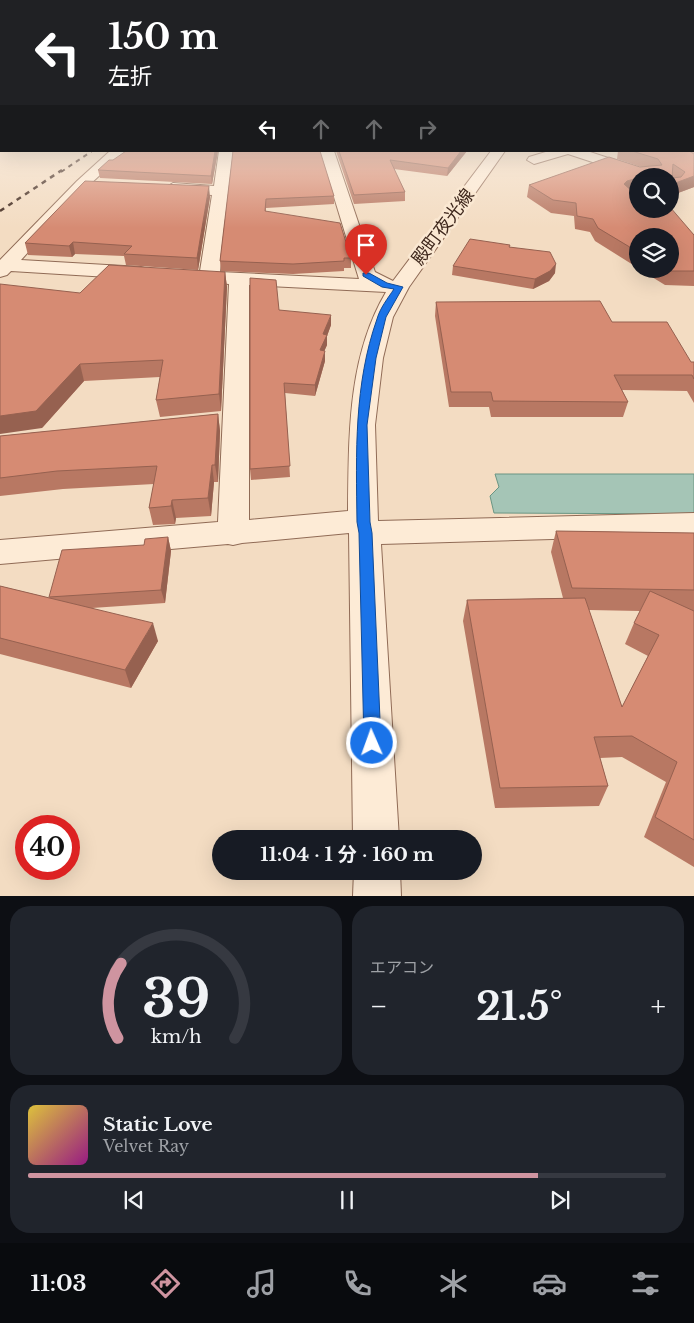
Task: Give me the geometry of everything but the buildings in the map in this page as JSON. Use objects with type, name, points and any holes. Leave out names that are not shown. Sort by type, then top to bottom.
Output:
[{"type":"street","points":[[4,268],[82,184],[118,152]]},
{"type":"street","points":[[209,278],[227,152]]},
{"type":"street","points":[[327,152],[366,275],[392,286]]},
{"type":"street","name":"殿町夜光線","points":[[376,830],[364,527],[362,425],[366,387],[382,317],[392,286],[497,152]]},
{"type":"street","points":[[534,160],[562,152]]},
{"type":"street","points":[[575,152],[629,170]]},
{"type":"street","points":[[602,161],[624,154]]},
{"type":"street","points":[[82,184],[106,185]]},
{"type":"street","points":[[155,188],[222,191]]},
{"type":"street","points":[[4,268],[392,286]]},
{"type":"street","points":[[232,534],[226,421],[239,280]]},
{"type":"street","points":[[0,552],[232,534],[364,527],[694,524]]},
{"type":"street","points":[[377,880],[378,896]]},
{"type":"shaded area","points":[[495,474],[694,474],[694,514],[494,513],[490,496],[499,487]]},
{"type":"railway","points":[[61,172],[91,152]]},
{"type":"railway","points":[[0,211],[62,170]]},
{"type":"route","points":[[366,275],[385,285],[399,287],[382,317],[371,358],[362,425],[363,522],[365,533],[372,743]]}]
